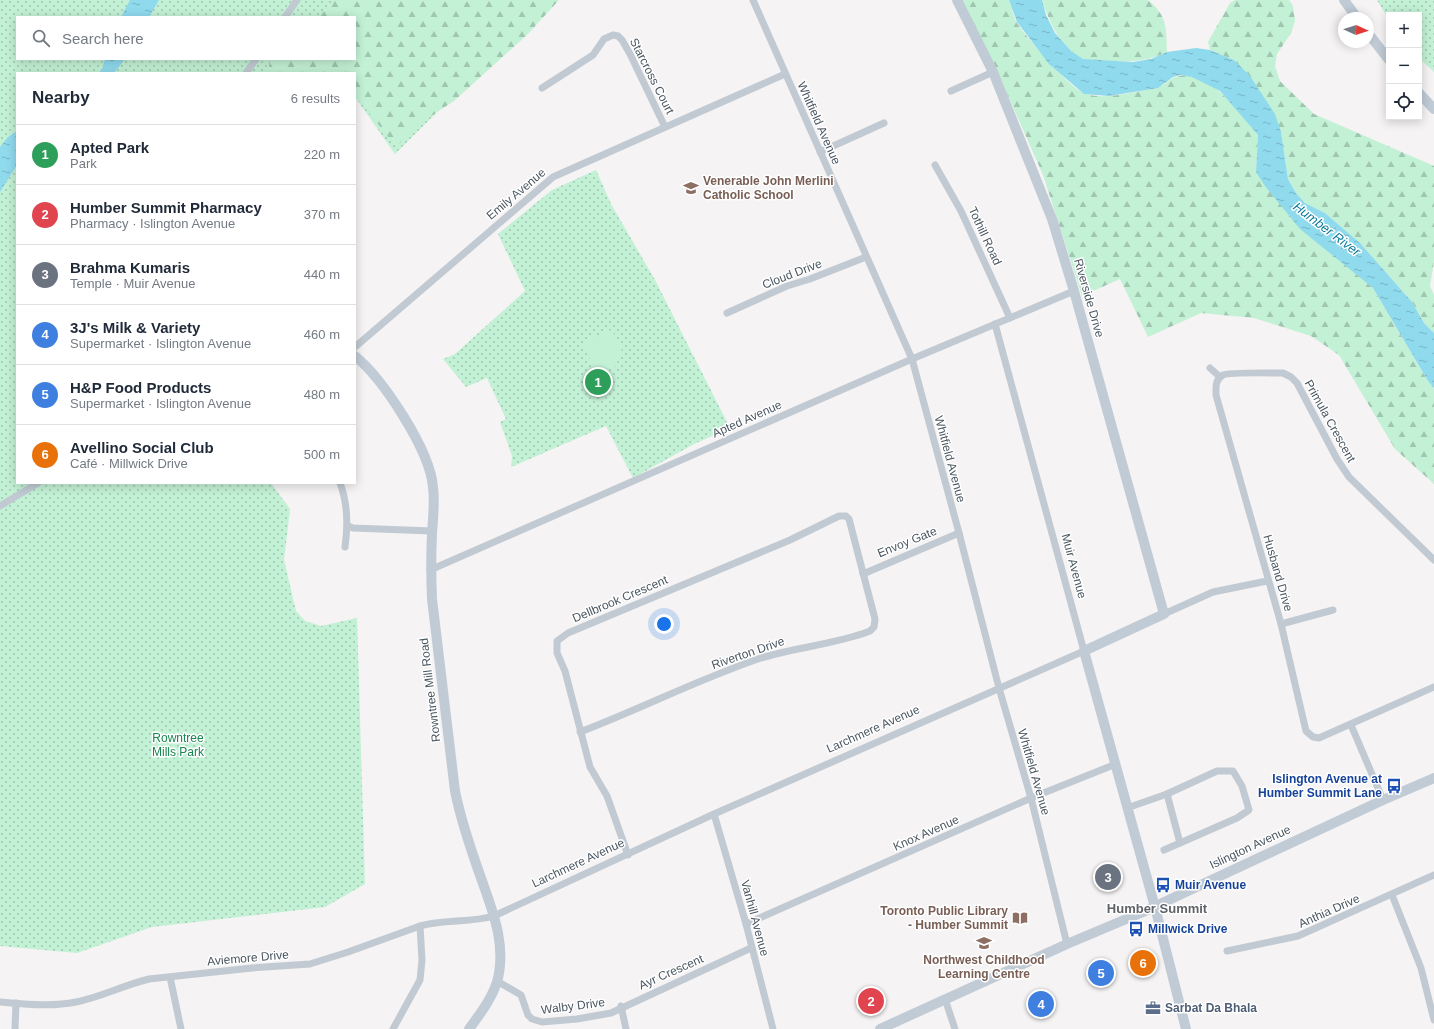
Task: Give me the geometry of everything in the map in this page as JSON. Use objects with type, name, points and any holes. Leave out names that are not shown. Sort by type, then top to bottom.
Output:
[{"type":"street","points":[[286,16],[297,0]]},
{"type":"street","name":"Whitfield Avenue","points":[[753,0],[912,359],[999,688],[1031,798],[1067,944]]},
{"type":"street","name":"Riverside Drive","points":[[956,0],[993,72],[1052,219],[1074,290],[1164,614]]},
{"type":"street","points":[[1344,0],[1353,12]]},
{"type":"street","name":"Starcross Court","points":[[542,88],[593,55],[604,38],[613,35],[618,36],[630,54],[665,127]]},
{"type":"street","points":[[1374,41],[1386,56]]},
{"type":"street","points":[[247,72],[255,60]]},
{"type":"street","points":[[951,91],[993,72]]},
{"type":"street","name":"Emily Avenue","points":[[356,346],[553,177],[785,74]]},
{"type":"street","points":[[1422,96],[1434,109]]},
{"type":"street","points":[[820,152],[884,123]]},
{"type":"street","name":"Tothill Road","points":[[935,165],[961,212],[1010,318]]},
{"type":"street","name":"Cloud Drive","points":[[726,313],[787,286],[810,279],[866,257]]},
{"type":"street","name":"Apted Avenue","points":[[430,570],[912,359],[1074,290]]},
{"type":"street","name":"Muir Avenue","points":[[995,324],[1155,907]]},
{"type":"street","name":"Rowntree Mill Road","points":[[356,357],[363,363],[400,410],[426,462],[434,487],[430,570],[432,599],[459,811],[494,916],[500,941],[497,981],[485,1007],[469,1029]]},
{"type":"street","points":[[1210,368],[1221,376]]},
{"type":"street","name":"Primula Crescent","points":[[1221,376],[1226,373],[1278,373],[1291,376],[1297,383],[1337,459],[1349,478],[1434,560]]},
{"type":"street","name":"Husband Drive","points":[[1221,376],[1216,385],[1216,395],[1267,581],[1281,624],[1306,731],[1313,738],[1319,738],[1351,725]]},
{"type":"street","points":[[0,506],[36,484]]},
{"type":"street","points":[[340,484],[344,496],[348,526],[345,548]]},
{"type":"street","name":"Dellbrook Crescent","points":[[628,854],[607,796],[590,767],[565,671],[556,647],[557,641],[562,636],[790,540],[839,516],[846,516],[850,522],[863,574]]},
{"type":"street","points":[[348,526],[353,528],[432,531]]},
{"type":"street","name":"Envoy Gate","points":[[863,574],[959,533]]},
{"type":"street","name":"Riverton Drive","points":[[580,732],[657,699],[758,659],[797,648],[870,631],[874,627],[876,619],[863,574]]},
{"type":"street","name":"Larchmere Avenue","points":[[494,916],[714,814],[1084,651],[1213,592],[1267,581]]},
{"type":"street","points":[[1281,624],[1333,610]]},
{"type":"street","points":[[1383,800],[1351,725],[1434,687]]},
{"type":"street","name":"Knox Avenue","points":[[746,924],[1031,798],[1116,764]]},
{"type":"street","points":[[1127,808],[1167,794],[1217,772],[1233,772],[1242,786],[1249,810],[1237,818],[1164,850]]},
{"type":"street","name":"Islington Avenue","points":[[880,1029],[1067,944],[1155,907],[1383,800],[1434,778]]},
{"type":"street","points":[[1167,794],[1180,843]]},
{"type":"street","name":"Vanhill Avenue","points":[[714,814],[746,924],[773,1029]]},
{"type":"street","name":"Anthia Drive","points":[[1228,951],[1298,936],[1434,875]]},
{"type":"street","points":[[1392,895],[1421,968],[1434,1020]]},
{"type":"street","points":[[1155,907],[1186,1029]]},
{"type":"street","name":"Aviemore Drive","points":[[0,1002],[49,1005],[76,1002],[133,983],[170,977],[252,968],[310,964],[431,923],[484,919],[494,916]]},
{"type":"street","points":[[393,1029],[420,980],[422,960],[420,926]]},
{"type":"street","name":"Ayr Crescent","points":[[621,1006],[751,948]]},
{"type":"street","points":[[170,977],[181,1029]]},
{"type":"street","name":"Walby Drive","points":[[497,981],[521,995],[528,1016],[537,1021],[596,1016],[611,1013],[621,1006]]},
{"type":"street","points":[[944,999],[955,1029]]},
{"type":"street","points":[[15,1029],[16,1003]]},
{"type":"street","points":[[621,1006],[626,1029]]},
{"type":"green space","name":"Rowntree Mills Park","points":[[0,0],[550,0],[395,154],[356,98],[356,72],[16,72],[16,484],[272,484],[290,509],[284,560],[296,611],[305,621],[321,626],[357,618],[365,884],[325,907],[152,927],[77,953],[0,946]]},
{"type":"green space","points":[[333,0],[559,0],[527,35],[454,101],[420,123],[396,147],[356,96],[356,72],[268,72],[270,60],[356,60],[356,16],[320,16]]},
{"type":"green space","points":[[962,0],[1009,0],[1017,23],[1030,40],[1070,83],[1086,94],[1094,96],[1112,96],[1155,88],[1178,76],[1190,76],[1200,79],[1210,85],[1228,100],[1258,135],[1256,172],[1373,288],[1428,381],[1434,388],[1434,484],[1395,449],[1339,355],[1311,336],[1254,318],[1201,313],[1148,337],[1120,279],[1082,296],[1043,175],[995,66]]},
{"type":"green space","points":[[1042,0],[1148,0],[1155,6],[1163,17],[1166,30],[1167,52],[1147,59],[1134,61],[1094,61],[1083,59],[1075,55],[1062,42],[1052,25]]},
{"type":"green space","points":[[1235,0],[1289,0],[1293,6],[1295,21],[1291,33],[1277,54],[1275,66],[1280,81],[1314,114],[1434,166],[1434,262],[1430,286],[1434,295],[1434,333],[1424,323],[1412,302],[1360,243],[1325,213],[1305,203],[1296,193],[1288,179],[1281,132],[1234,60],[1210,50],[1208,42],[1230,3]]},
{"type":"green space","points":[[1377,0],[1434,0],[1434,72],[1422,61],[1422,12],[1386,12],[1386,15]]},
{"type":"green space","points":[[596,170],[611,204],[655,280],[730,428],[694,444],[633,478],[606,426],[511,467],[512,456],[500,422],[506,419],[487,378],[466,387],[443,359],[455,354],[525,291],[498,234],[552,190]]},
{"type":"green space","points":[[611,330],[620,345],[620,358],[613,368],[596,370],[583,346],[585,341]]},
{"type":"water","points":[[130,0],[159,0],[150,16],[122,16]]},
{"type":"water","name":"Humber River","points":[[1009,0],[1042,0],[1046,15],[1055,33],[1071,51],[1083,59],[1133,62],[1151,59],[1167,52],[1196,48],[1210,50],[1234,60],[1250,76],[1275,114],[1281,132],[1288,179],[1296,193],[1305,203],[1325,213],[1360,243],[1412,302],[1424,323],[1434,333],[1434,388],[1428,381],[1373,288],[1300,229],[1265,186],[1256,172],[1258,135],[1220,91],[1192,77],[1180,75],[1173,77],[1158,88],[1109,96],[1084,94],[1049,64],[1017,22]]},
{"type":"water","points":[[105,60],[124,60],[115,72],[100,72]]},
{"type":"water","points":[[16,132],[16,167],[0,192],[0,147],[8,137]]},
{"type":"place","name":"Venerable John Merlini Catholic School","points":[[691,188]]},
{"type":"place","name":"Apted Park","points":[[598,382]]},
{"type":"place","name":"Islington Avenue at Humber Summit Lane","points":[[1394,786]]},
{"type":"place","name":"Brahma Kumaris","points":[[1108,877]]},
{"type":"place","name":"Muir Avenue","points":[[1163,885]]},
{"type":"place","name":"Toronto Public Library - Humber Summit","points":[[1020,918]]},
{"type":"place","name":"Millwick Drive","points":[[1136,929]]},
{"type":"place","name":"Northwest Childhood Learning Centre","points":[[984,943]]},
{"type":"place","name":"Avellino Social Club","points":[[1143,963]]},
{"type":"place","name":"H&P Food Products","points":[[1101,973]]},
{"type":"place","name":"Humber Summit Pharmacy","points":[[871,1001]]},
{"type":"place","name":"3J's Milk & Variety","points":[[1041,1004]]},
{"type":"place","name":"Sarbat Da Bhala","points":[[1153,1008]]},
{"type":"district","name":"Humber Summit","points":[[1157,908]]}]
